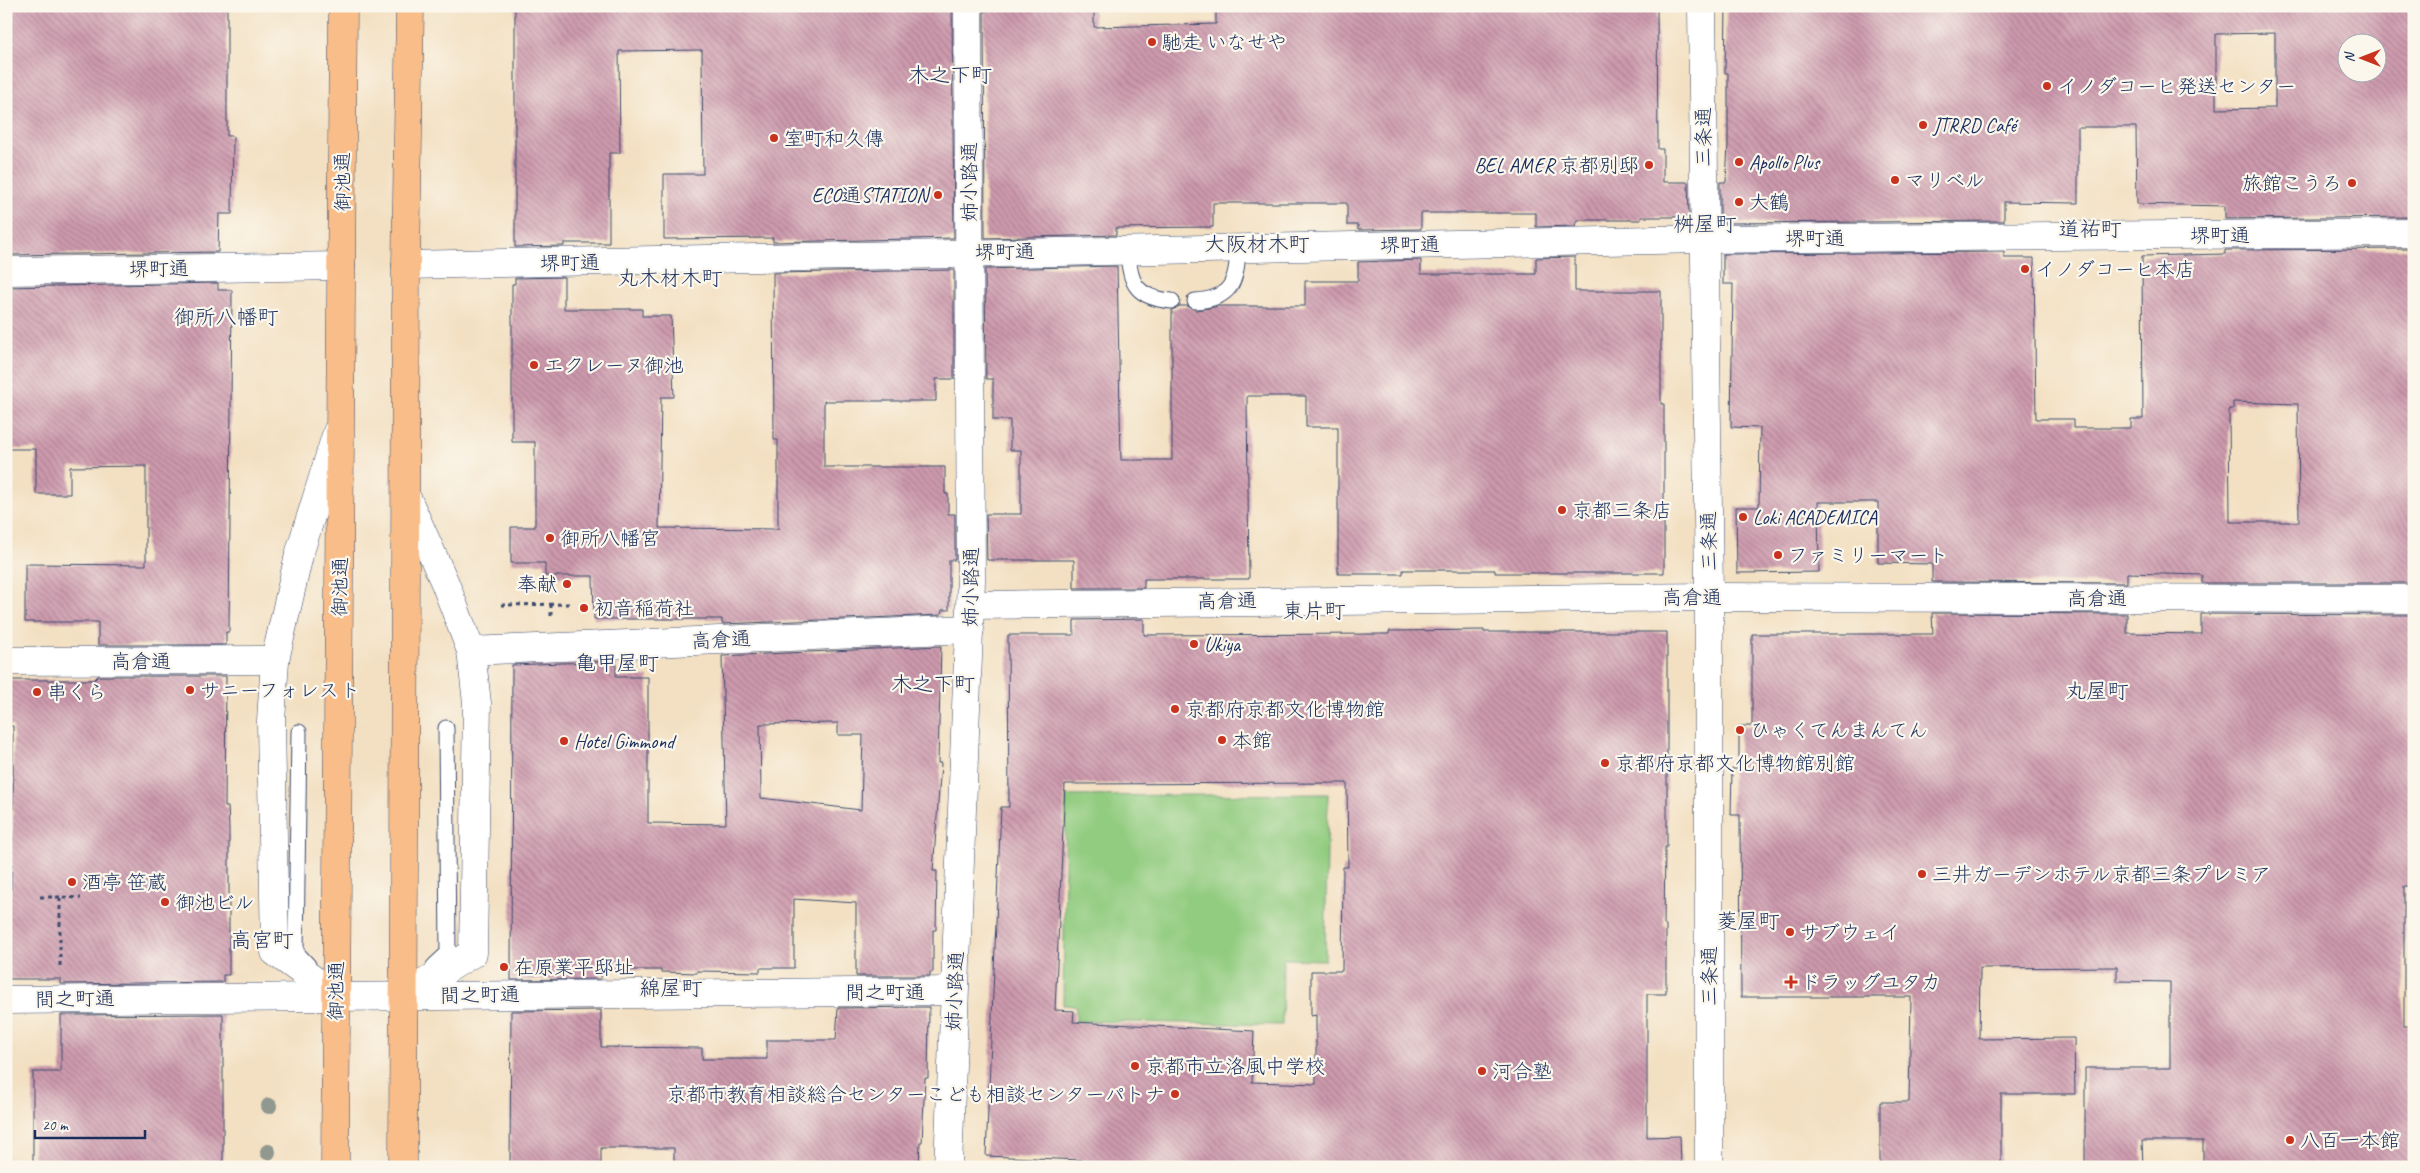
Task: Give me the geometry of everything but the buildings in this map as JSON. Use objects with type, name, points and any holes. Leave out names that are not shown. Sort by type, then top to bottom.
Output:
[{"type":"main road","name":"御池通","points":[[335,1167],[343,6]]},
{"type":"main road","points":[[403,1167],[406,264],[410,6]]},
{"type":"street","name":"姉小路通","points":[[948,1167],[971,617],[968,6]]},
{"type":"street","name":"三条通","points":[[1702,6],[1703,239],[1710,597],[1710,1167]]},
{"type":"street","name":"堺町通","points":[[406,264],[1703,239],[2414,233]]},
{"type":"street","name":"堺町通","points":[[6,271],[341,266]]},
{"type":"street","points":[[336,996],[275,952],[271,721],[275,660],[299,555],[341,419]]},
{"type":"street","points":[[404,996],[473,953],[477,703],[471,651],[445,583],[406,496]]},
{"type":"street","name":"高倉通","points":[[471,651],[971,617],[1710,597],[2414,600]]},
{"type":"street","name":"高倉通","points":[[6,661],[275,660]]},
{"type":"street","name":"間之町通","points":[[6,1000],[954,992]]},
{"type":"lane","points":[[1195,301],[1213,299],[1227,290],[1236,276],[1238,249]]},
{"type":"lane","points":[[1128,250],[1130,276],[1138,290],[1154,299],[1172,301]]},
{"type":"lane","points":[[404,996],[448,953],[446,728]]},
{"type":"lane","points":[[299,732],[296,952],[336,996]]},
{"type":"path","points":[[501,605],[569,604]]},
{"type":"path","points":[[40,897],[81,898]]},
{"type":"path","points":[[60,897],[60,999]]},
{"type":"green space","points":[[1328,794],[1325,960],[1283,959],[1282,1025],[1076,1021],[1076,1006],[1063,1005],[1066,796]]},
{"type":"place","name":"馳走 いなせや","points":[[1152,42]]},
{"type":"place","name":"イノダコーヒ発送センター","points":[[2047,86]]},
{"type":"place","name":"JTRRD Café","points":[[1923,125]]},
{"type":"place","name":"室町和久傳","points":[[774,138]]},
{"type":"place","name":"Apollo Plus","points":[[1739,162]]},
{"type":"place","name":"BEL AMER 京都別邸","points":[[1649,165]]},
{"type":"place","name":"マリベル","points":[[1895,180]]},
{"type":"place","name":"旅館こうろ","points":[[2352,183]]},
{"type":"place","name":"ECO通STATION","points":[[938,195]]},
{"type":"place","name":"大鶴","points":[[1739,202]]},
{"type":"place","name":"イノダコーヒ本店","points":[[2025,269]]},
{"type":"place","name":"エクレーヌ御池","points":[[534,365]]},
{"type":"place","name":"京都三条店","points":[[1562,510]]},
{"type":"place","name":"Loki ACADEMICA","points":[[1743,517]]},
{"type":"place","name":"御所八幡宮","points":[[550,538]]},
{"type":"place","name":"ファミリーマート","points":[[1778,555]]},
{"type":"place","name":"奉献","points":[[567,584]]},
{"type":"place","name":"初音稲荷社","points":[[584,608]]},
{"type":"place","name":"Ukiya","points":[[1194,644]]},
{"type":"place","name":"サニーフォレスト","points":[[190,690]]},
{"type":"place","name":"串くら","points":[[37,692]]},
{"type":"place","name":"京都府京都文化博物館","points":[[1175,709]]},
{"type":"place","name":"ひゃくてんまんてん","points":[[1740,730]]},
{"type":"place","name":"本館","points":[[1222,740]]},
{"type":"place","name":"Hotel Gimmond","points":[[564,741]]},
{"type":"place","name":"京都府京都文化博物館別館","points":[[1605,763]]},
{"type":"place","name":"三井ガーデンホテル京都三条プレミア","points":[[1922,874]]},
{"type":"place","name":"酒亭 笹蔵","points":[[72,882]]},
{"type":"place","name":"御池ビル","points":[[165,902]]},
{"type":"place","name":"サブウェイ","points":[[1790,932]]},
{"type":"place","name":"在原業平邸址","points":[[504,967]]},
{"type":"place","name":"ドラッグユタカ","points":[[1791,982]]},
{"type":"place","name":"京都市立洛風中学校","points":[[1135,1066]]},
{"type":"place","name":"河合塾","points":[[1482,1071]]},
{"type":"place","name":"京都市教育相談総合センターこども相談センターパトナ","points":[[1175,1094]]},
{"type":"place","name":"八百一本館","points":[[2290,1140]]},
{"type":"district","name":"木之下町","points":[[950,75]]},
{"type":"district","name":"桝屋町","points":[[1705,224]]},
{"type":"district","name":"道祐町","points":[[2090,229]]},
{"type":"district","name":"大阪材木町","points":[[1257,244]]},
{"type":"district","name":"丸木材木町","points":[[670,278]]},
{"type":"district","name":"御所八幡町","points":[[226,317]]},
{"type":"district","name":"東片町","points":[[1314,611]]},
{"type":"district","name":"亀甲屋町","points":[[617,663]]},
{"type":"district","name":"木之下町","points":[[933,684]]},
{"type":"district","name":"丸屋町","points":[[2097,691]]},
{"type":"district","name":"菱屋町","points":[[1748,921]]},
{"type":"district","name":"高宮町","points":[[262,940]]},
{"type":"district","name":"綿屋町","points":[[671,988]]}]
